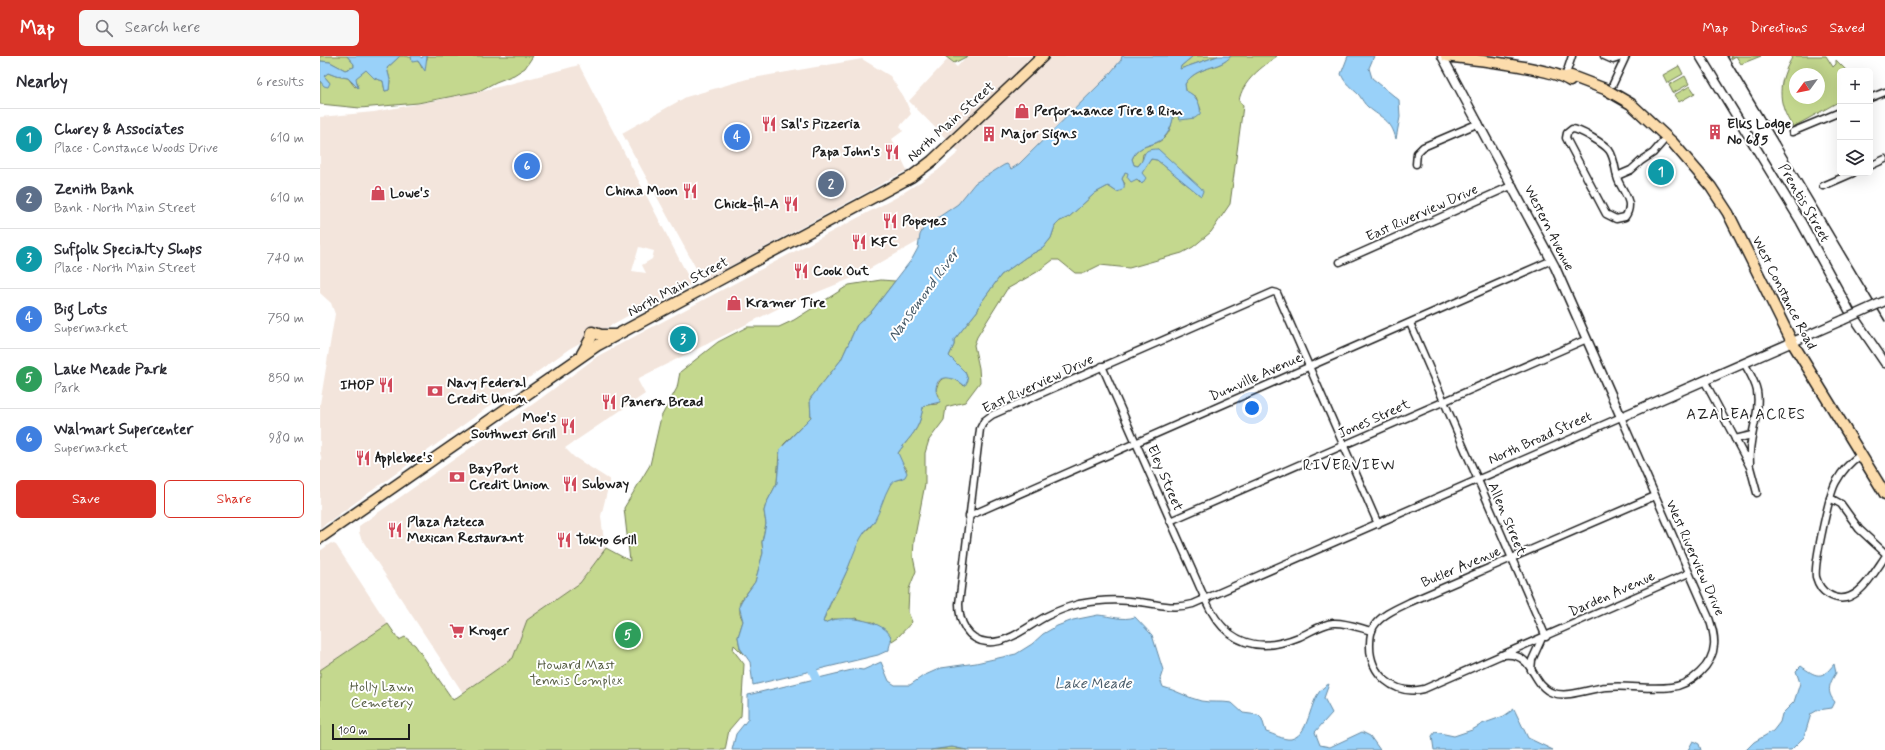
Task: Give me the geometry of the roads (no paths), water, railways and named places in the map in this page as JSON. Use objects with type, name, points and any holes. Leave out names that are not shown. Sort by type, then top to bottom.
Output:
[{"type":"main road","name":"North Main Street","points":[[320,538],[580,357],[620,333],[911,176],[932,161],[1043,56]]},
{"type":"main road","name":"West Constance Road","points":[[1446,56],[1534,70],[1565,77],[1571,76],[1606,89],[1631,104],[1667,137],[1698,170],[1721,201],[1792,342],[1885,494]]},
{"type":"main road","points":[[580,357],[591,338],[592,332],[601,335],[620,333]]},
{"type":"street","name":"Western Avenue","points":[[1442,56],[1513,185],[1552,260],[1621,417]]},
{"type":"street","points":[[1565,77],[1572,56]]},
{"type":"street","points":[[1604,56],[1614,60],[1626,56]]},
{"type":"street","points":[[1613,84],[1626,56]]},
{"type":"street","name":"Prentis Street","points":[[1700,56],[1801,222],[1849,310],[1885,363]]},
{"type":"street","points":[[1873,97],[1885,92]]},
{"type":"street","points":[[1792,132],[1837,113]]},
{"type":"street","points":[[1416,164],[1417,153],[1423,147],[1479,123]]},
{"type":"street","points":[[1572,129],[1577,130],[1606,147],[1612,154],[1617,176],[1629,205],[1629,210],[1625,217],[1616,219],[1606,214],[1566,138],[1567,133],[1572,129]]},
{"type":"street","points":[[1617,176],[1630,170],[1641,160],[1653,153],[1667,137]]},
{"type":"street","points":[[1873,165],[1885,159]]},
{"type":"street","points":[[1823,186],[1846,176]]},
{"type":"street","name":"East Riverview Drive","points":[[1340,262],[1513,185]]},
{"type":"street","name":"Dumville Avenue","points":[[969,516],[1552,260]]},
{"type":"street","name":"East Riverview Drive","points":[[1205,599],[1193,604],[1175,608],[1126,600],[1081,604],[1048,616],[1003,640],[987,642],[975,638],[966,630],[959,611],[980,429],[984,421],[992,415],[1274,291],[1277,293],[1310,367]]},
{"type":"street","name":"North Broad Street","points":[[1205,599],[1885,301]]},
{"type":"street","name":"Allen Street","points":[[1410,323],[1544,637]]},
{"type":"street","name":"Jones Street","points":[[1170,521],[1587,339]]},
{"type":"street","points":[[1744,362],[1757,391],[1757,405],[1749,449],[1750,467],[1757,493]]},
{"type":"street","name":"Eley Street","points":[[1102,366],[1205,599]]},
{"type":"street","points":[[1310,367],[1378,524]]},
{"type":"street","points":[[1704,380],[1750,467]]},
{"type":"street","name":"West Riverview Drive","points":[[1501,655],[1514,655],[1521,658],[1542,686],[1558,694],[1609,686],[1646,688],[1674,687],[1698,674],[1708,663],[1714,645],[1709,618],[1621,417]]},
{"type":"street","points":[[1735,439],[1752,435]]},
{"type":"street","points":[[1860,455],[1840,474],[1830,498],[1816,571],[1818,582],[1825,592],[1834,597],[1841,599],[1853,595],[1863,588],[1885,557]]},
{"type":"street","name":"Butler Avenue","points":[[1372,631],[1381,618],[1397,608],[1655,496]]},
{"type":"street","points":[[1830,498],[1841,504],[1859,529],[1885,553]]},
{"type":"street","name":"Darden Avenue","points":[[1501,655],[1689,573]]},
{"type":"street","points":[[1205,599],[1210,611],[1222,627],[1234,637],[1251,644],[1267,646],[1285,643],[1333,623],[1372,631],[1370,648],[1373,664],[1380,677],[1390,684],[1404,690],[1418,690],[1501,655]]},
{"type":"street","points":[[1531,670],[1532,660],[1544,637]]},
{"type":"water","points":[[347,56],[400,56],[387,68],[390,80],[389,90],[385,91],[383,81],[374,78],[366,70],[356,78],[358,88],[348,78],[328,73],[324,76],[330,83],[328,87],[324,86],[320,81],[320,61],[330,62],[345,70],[354,67],[354,64]]},
{"type":"water","points":[[411,56],[419,56],[422,58],[423,56],[427,56],[425,71],[418,61],[412,62]]},
{"type":"water","name":"Nansemond River","points":[[1122,56],[1193,56],[1181,66],[1180,69],[1218,56],[1231,56],[1221,64],[1202,70],[1190,78],[1185,84],[1186,91],[1195,97],[1199,104],[1200,114],[1195,118],[1180,120],[1174,109],[1171,126],[1167,134],[1157,142],[1140,149],[1132,159],[1134,165],[1138,166],[1148,150],[1158,149],[1201,188],[1203,191],[1201,196],[1157,160],[1151,159],[1142,173],[1146,178],[1142,184],[1137,179],[1131,182],[1127,177],[1128,173],[1125,172],[1122,179],[1124,187],[1122,190],[1117,192],[1108,186],[1095,193],[1069,217],[1060,221],[1055,226],[1051,238],[1043,248],[1026,257],[1001,275],[980,304],[978,310],[954,340],[954,345],[949,356],[965,372],[968,380],[965,386],[952,379],[943,378],[939,380],[936,392],[940,402],[923,407],[917,428],[898,453],[907,473],[905,477],[891,483],[874,522],[865,531],[858,543],[823,622],[825,623],[831,620],[849,619],[878,625],[891,637],[889,650],[878,655],[753,685],[750,662],[740,648],[738,637],[743,621],[739,606],[755,582],[763,553],[762,542],[766,524],[764,511],[777,483],[780,449],[811,417],[810,399],[841,360],[857,325],[872,311],[912,259],[918,248],[920,235],[924,227],[958,204],[975,183],[1004,165],[1007,164],[1011,169],[1019,164],[1107,77],[1121,60]]},
{"type":"water","points":[[1348,56],[1374,56],[1369,68],[1372,78],[1399,100],[1400,117],[1396,139],[1389,123],[1367,106],[1359,95],[1344,80],[1341,74]]},
{"type":"water","name":"Lake Meade","points":[[1098,615],[1121,618],[1135,617],[1152,635],[1163,670],[1160,679],[1163,687],[1201,701],[1232,703],[1243,713],[1258,715],[1262,719],[1266,732],[1282,738],[1291,739],[1298,736],[1307,722],[1317,696],[1322,689],[1329,684],[1324,698],[1332,713],[1315,732],[1320,745],[1330,747],[1362,732],[1370,736],[1380,750],[967,750],[952,747],[930,750],[732,750],[736,734],[748,719],[748,695],[856,669],[863,670],[881,662],[889,681],[895,685],[910,685],[923,676],[941,668],[976,663],[1016,654],[1032,644],[1043,634],[1057,626],[1073,620]]},
{"type":"water","points":[[1834,664],[1836,673],[1830,688],[1830,695],[1835,702],[1832,708],[1818,710],[1811,714],[1804,737],[1791,750],[1746,750],[1754,742],[1773,731],[1780,722],[1782,714],[1794,702],[1800,683],[1796,671],[1801,666],[1811,673],[1822,675],[1826,673]]},
{"type":"water","points":[[1514,709],[1528,738],[1553,750],[1434,750],[1432,736],[1435,732],[1454,736],[1504,716]]},
{"type":"water","points":[[1693,741],[1699,744],[1701,750],[1688,750]]},
{"type":"waterway","points":[[810,659],[813,671],[822,690]]},
{"type":"railway","points":[[1727,56],[1885,321]]},
{"type":"place","name":"Performance Tire & Rim","points":[[1022,111]]},
{"type":"place","name":"Sal's Pizzeria","points":[[769,124]]},
{"type":"place","name":"Elks Lodge No 685","points":[[1715,132]]},
{"type":"place","name":"Major Signs","points":[[989,134]]},
{"type":"place","name":"Big Lots","points":[[737,137]]},
{"type":"place","name":"Papa John's","points":[[892,152]]},
{"type":"place","name":"Walmart Supercenter","points":[[527,166]]},
{"type":"place","name":"Chorey & Associates","points":[[1661,172]]},
{"type":"place","name":"Zenith Bank","points":[[831,184]]},
{"type":"place","name":"China Moon","points":[[690,191]]},
{"type":"place","name":"Lowe's","points":[[378,193]]},
{"type":"place","name":"Chick-fil-A","points":[[791,204]]},
{"type":"place","name":"Popeyes","points":[[890,221]]},
{"type":"place","name":"KFC","points":[[859,242]]},
{"type":"place","name":"Cook Out","points":[[801,271]]},
{"type":"place","name":"Kramer Tire","points":[[734,303]]},
{"type":"place","name":"Suffolk Specialty Shops","points":[[683,339]]},
{"type":"place","name":"IHOP","points":[[386,385]]},
{"type":"place","name":"Navy Federal Credit Union","points":[[435,391]]},
{"type":"place","name":"Panera Bread","points":[[609,402]]},
{"type":"place","name":"Moe's Southwest Grill","points":[[568,426]]},
{"type":"place","name":"Applebee's","points":[[363,458]]},
{"type":"place","name":"BayPort Credit Union","points":[[457,477]]},
{"type":"place","name":"Subway","points":[[570,484]]},
{"type":"place","name":"Plaza Azteca Mexican Restaurant","points":[[395,530]]},
{"type":"place","name":"Tokyo Grill","points":[[564,540]]},
{"type":"place","name":"Kroger","points":[[457,631]]},
{"type":"place","name":"Lake Meade Park","points":[[628,635]]},
{"type":"district","name":"AZALEA ACRES","points":[[1746,415]]},
{"type":"district","name":"RIVERVIEW","points":[[1349,466]]},
{"type":"park label","name":"Howard Mast Tennis Complex","points":[[576,674]]},
{"type":"park label","name":"Holly Lawn Cemetery","points":[[382,696]]}]
